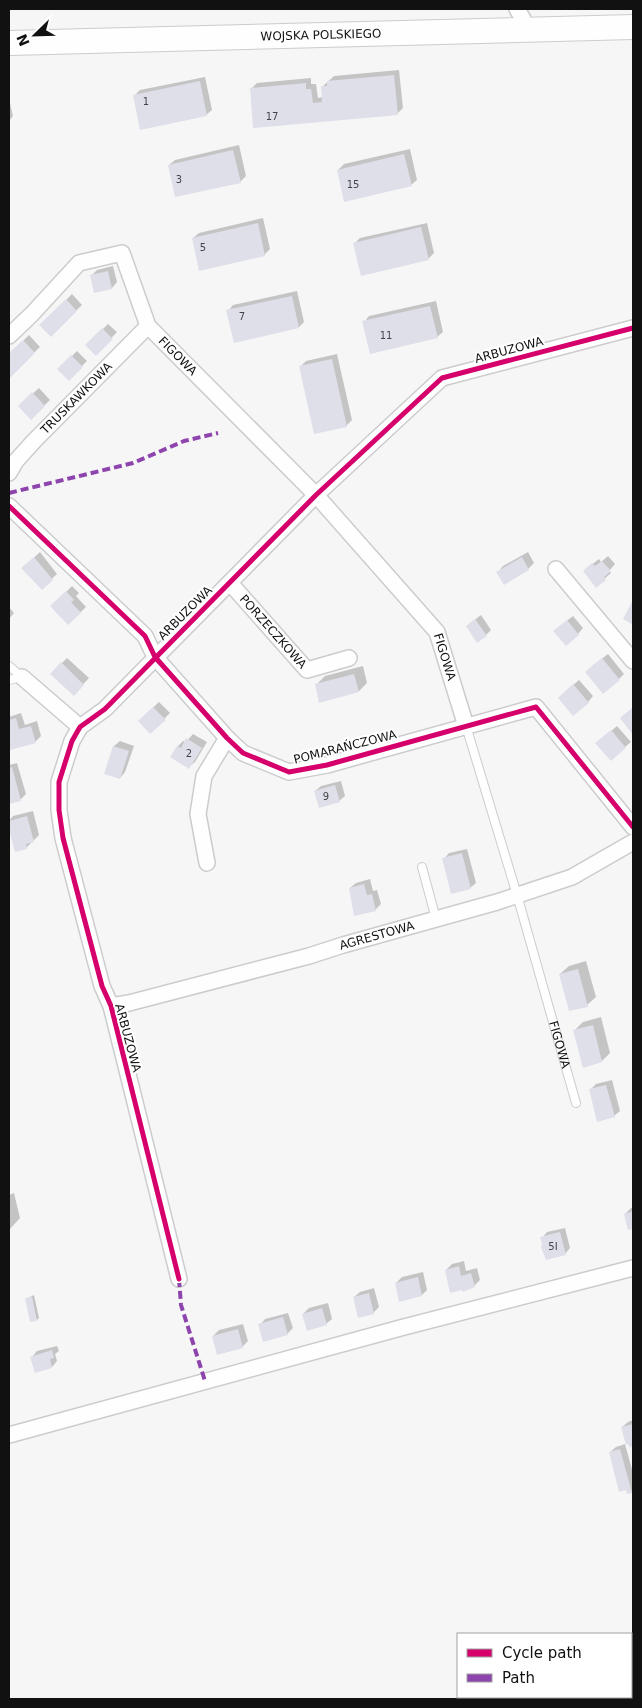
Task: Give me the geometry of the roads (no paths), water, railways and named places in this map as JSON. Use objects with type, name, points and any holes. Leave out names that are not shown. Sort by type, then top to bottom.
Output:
[{"type":"main road","name":"WOJSKA POLSKIEGO","points":[[9,43],[520,19],[633,27]]},
{"type":"street","name":"FIGOWA","points":[[9,336],[79,263],[122,253],[148,326],[316,494],[437,632],[466,726]]},
{"type":"street","name":"TRUSKAWKOWA","points":[[9,473],[16,461],[34,441],[148,326]]},
{"type":"street","name":"ARBUZOWA","points":[[179,1279],[111,1006],[102,986],[63,838],[59,810],[59,782],[72,741],[80,727],[105,709],[316,494],[442,378],[633,328]]},
{"type":"street","name":"POMARAŃCZOWA","points":[[9,506],[145,636],[155,657],[226,738],[243,753],[288,772],[327,765],[536,707],[633,828]]},
{"type":"street","points":[[556,568],[633,661]]},
{"type":"street","name":"PORZECZKOWA","points":[[230,582],[307,670],[349,658]]},
{"type":"street","points":[[15,679],[80,727]]},
{"type":"street","points":[[208,863],[198,814],[204,776],[226,738]]},
{"type":"street","name":"AGRESTOWA","points":[[111,1006],[309,956],[343,944],[517,895],[572,877],[633,842]]},
{"type":"street","points":[[9,1435],[404,1327],[633,1268]]},
{"type":"lane","points":[[9,666],[15,679]]},
{"type":"lane","name":"FIGOWA","points":[[466,726],[517,895],[576,1103]]},
{"type":"lane","points":[[422,867],[436,919]]}]
